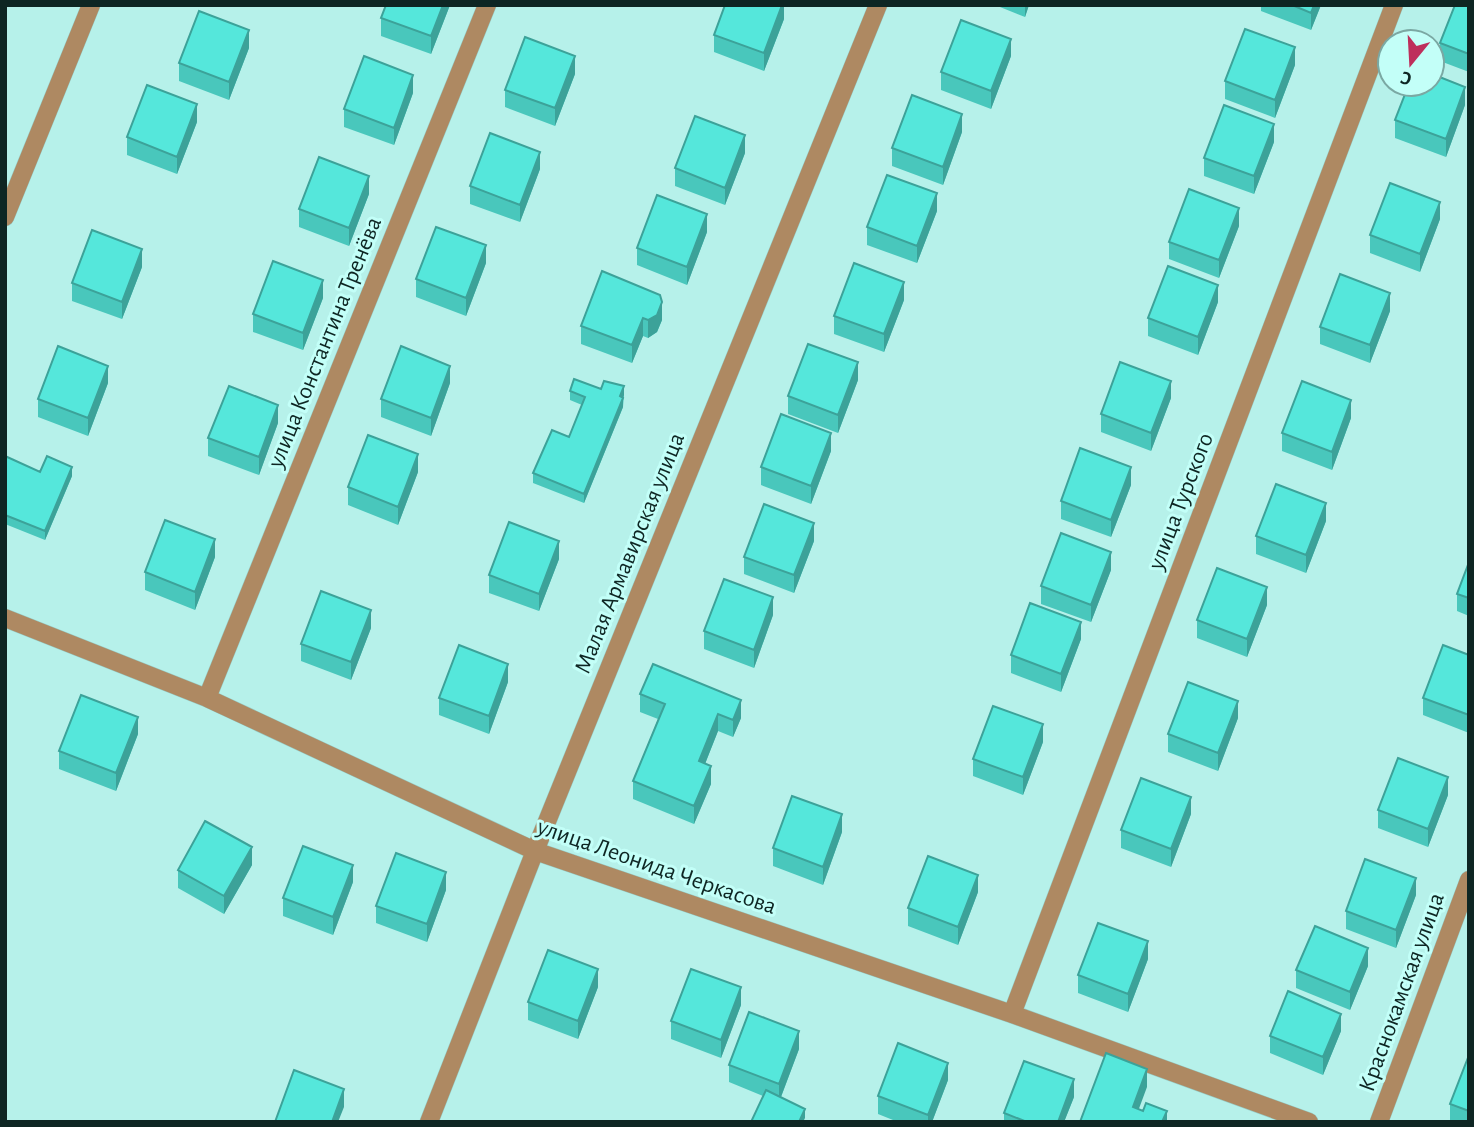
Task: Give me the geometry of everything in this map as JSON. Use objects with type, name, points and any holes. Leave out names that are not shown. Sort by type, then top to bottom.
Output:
[{"type":"street","points":[[5,217],[91,5]]},
{"type":"street","name":"улица Константина Тренёва","points":[[207,698],[487,5]]},
{"type":"street","name":"Малая Армавирская улица","points":[[429,1122],[534,851],[878,5]]},
{"type":"street","name":"улица Турского","points":[[1012,1014],[1394,5]]},
{"type":"street","name":"улица Леонида Черкасова","points":[[5,618],[207,698],[534,851],[1012,1014],[1309,1122]]},
{"type":"street","name":"Краснокамская улица","points":[[1379,1122],[1469,880]]},
{"type":"building","points":[[386,5],[443,5],[431,36],[381,18]]},
{"type":"building","points":[[725,5],[782,5],[764,53],[714,35]]},
{"type":"building","points":[[1292,5],[1314,5],[1311,13]]},
{"type":"building","points":[[1455,5],[1469,5],[1469,54],[1446,45],[1446,28]]},
{"type":"building","points":[[199,11],[249,30],[229,82],[179,63]]},
{"type":"building","points":[[961,20],[1011,39],[991,91],[941,72]]},
{"type":"building","points":[[1245,29],[1295,47],[1275,100],[1225,81]]},
{"type":"building","points":[[525,37],[575,56],[555,108],[505,90]]},
{"type":"building","points":[[364,56],[413,75],[394,128],[344,109]]},
{"type":"building","points":[[1446,80],[1465,87],[1446,139],[1395,120],[1404,98],[1446,98]]},
{"type":"building","points":[[147,85],[197,104],[177,157],[127,137]]},
{"type":"building","points":[[912,95],[962,114],[943,167],[892,148]]},
{"type":"building","points":[[1224,105],[1274,124],[1254,176],[1204,158]]},
{"type":"building","points":[[695,116],[745,135],[725,188],[675,168]]},
{"type":"building","points":[[490,133],[540,152],[520,205],[470,186]]},
{"type":"building","points":[[319,157],[369,176],[349,228],[299,209]]},
{"type":"building","points":[[887,175],[937,193],[917,246],[867,227]]},
{"type":"building","points":[[1390,183],[1440,202],[1420,254],[1370,235]]},
{"type":"building","points":[[1189,189],[1239,208],[1219,260],[1169,242]]},
{"type":"building","points":[[657,195],[707,214],[687,267],[637,248]]},
{"type":"building","points":[[436,227],[486,245],[466,298],[416,279]]},
{"type":"building","points":[[92,230],[142,249],[122,302],[72,283]]},
{"type":"building","points":[[273,261],[323,280],[303,333],[253,314]]},
{"type":"building","points":[[854,263],[904,282],[884,334],[834,316]]},
{"type":"building","points":[[1168,266],[1218,285],[1198,337],[1148,318]]},
{"type":"building","points":[[602,271],[660,295],[662,302],[657,315],[648,320],[643,318],[632,345],[581,326]]},
{"type":"building","points":[[1340,274],[1390,293],[1370,345],[1320,327]]},
{"type":"building","points":[[808,344],[858,362],[838,415],[788,396]]},
{"type":"building","points":[[58,346],[108,366],[88,418],[38,399]]},
{"type":"building","points":[[401,346],[450,366],[431,418],[381,399]]},
{"type":"building","points":[[1120,362],[1171,381],[1151,433],[1101,414]]},
{"type":"building","points":[[574,379],[601,389],[604,381],[624,386],[620,396],[623,398],[584,494],[533,473],[552,430],[569,437],[585,397],[570,391]]},
{"type":"building","points":[[1302,381],[1351,400],[1332,452],[1282,433]]},
{"type":"building","points":[[229,386],[278,405],[259,457],[208,438]]},
{"type":"building","points":[[781,414],[831,433],[811,486],[761,467]]},
{"type":"building","points":[[368,435],[418,454],[398,507],[348,487]]},
{"type":"building","points":[[1080,448],[1131,467],[1111,520],[1061,501]]},
{"type":"building","points":[[5,456],[40,472],[47,456],[72,467],[45,531],[5,515]]},
{"type":"building","points":[[1276,484],[1326,503],[1306,555],[1256,536]]},
{"type":"building","points":[[764,504],[814,523],[794,575],[744,557]]},
{"type":"building","points":[[165,520],[215,539],[195,592],[145,572]]},
{"type":"building","points":[[509,522],[559,541],[539,594],[489,575]]},
{"type":"building","points":[[1061,533],[1111,552],[1091,605],[1041,586]]},
{"type":"building","points":[[1469,562],[1469,598],[1457,594]]},
{"type":"building","points":[[1217,568],[1267,587],[1247,639],[1197,620]]},
{"type":"building","points":[[724,579],[773,597],[754,650],[704,631]]},
{"type":"building","points":[[321,591],[371,610],[351,662],[301,644]]},
{"type":"building","points":[[1030,603],[1081,622],[1061,674],[1011,655]]},
{"type":"building","points":[[459,645],[508,664],[489,716],[439,698]]},
{"type":"building","points":[[1443,645],[1469,655],[1469,715],[1423,698]]},
{"type":"building","points":[[653,664],[741,700],[733,720],[718,714],[699,761],[711,766],[694,806],[633,781],[665,704],[640,694]]},
{"type":"building","points":[[1188,682],[1238,701],[1218,753],[1168,734]]},
{"type":"building","points":[[81,695],[138,717],[116,773],[59,751]]},
{"type":"building","points":[[993,706],[1043,724],[1023,777],[973,759]]},
{"type":"building","points":[[1398,758],[1448,777],[1428,829],[1378,810]]},
{"type":"building","points":[[1141,778],[1191,797],[1171,849],[1121,830]]},
{"type":"building","points":[[792,796],[842,814],[823,867],[773,848]]},
{"type":"building","points":[[205,821],[252,847],[224,896],[178,870]]},
{"type":"building","points":[[303,846],[353,865],[333,917],[283,898]]},
{"type":"building","points":[[396,853],[446,872],[427,924],[376,906]]},
{"type":"building","points":[[928,856],[978,875],[958,927],[908,908]]},
{"type":"building","points":[[1365,859],[1416,878],[1396,930],[1346,911]]},
{"type":"building","points":[[1098,923],[1148,941],[1128,994],[1078,975]]},
{"type":"building","points":[[1315,926],[1368,948],[1350,992],[1296,970]]},
{"type":"building","points":[[548,950],[598,969],[578,1021],[528,1002]]},
{"type":"building","points":[[691,969],[741,987],[721,1040],[671,1021]]},
{"type":"building","points":[[1288,991],[1341,1014],[1323,1057],[1270,1036]]},
{"type":"building","points":[[749,1012],[799,1031],[779,1084],[729,1065]]},
{"type":"building","points":[[898,1043],[948,1063],[928,1115],[878,1096]]},
{"type":"building","points":[[1106,1053],[1147,1069],[1133,1107],[1143,1111],[1146,1103],[1167,1111],[1162,1122],[1080,1122]]},
{"type":"building","points":[[1469,1055],[1469,1111],[1450,1104]]},
{"type":"building","points":[[1024,1061],[1074,1079],[1058,1122],[1027,1122],[1004,1113]]},
{"type":"building","points":[[294,1070],[344,1089],[332,1122],[275,1122]]},
{"type":"building","points":[[766,1090],[805,1109],[799,1122],[751,1122]]}]
